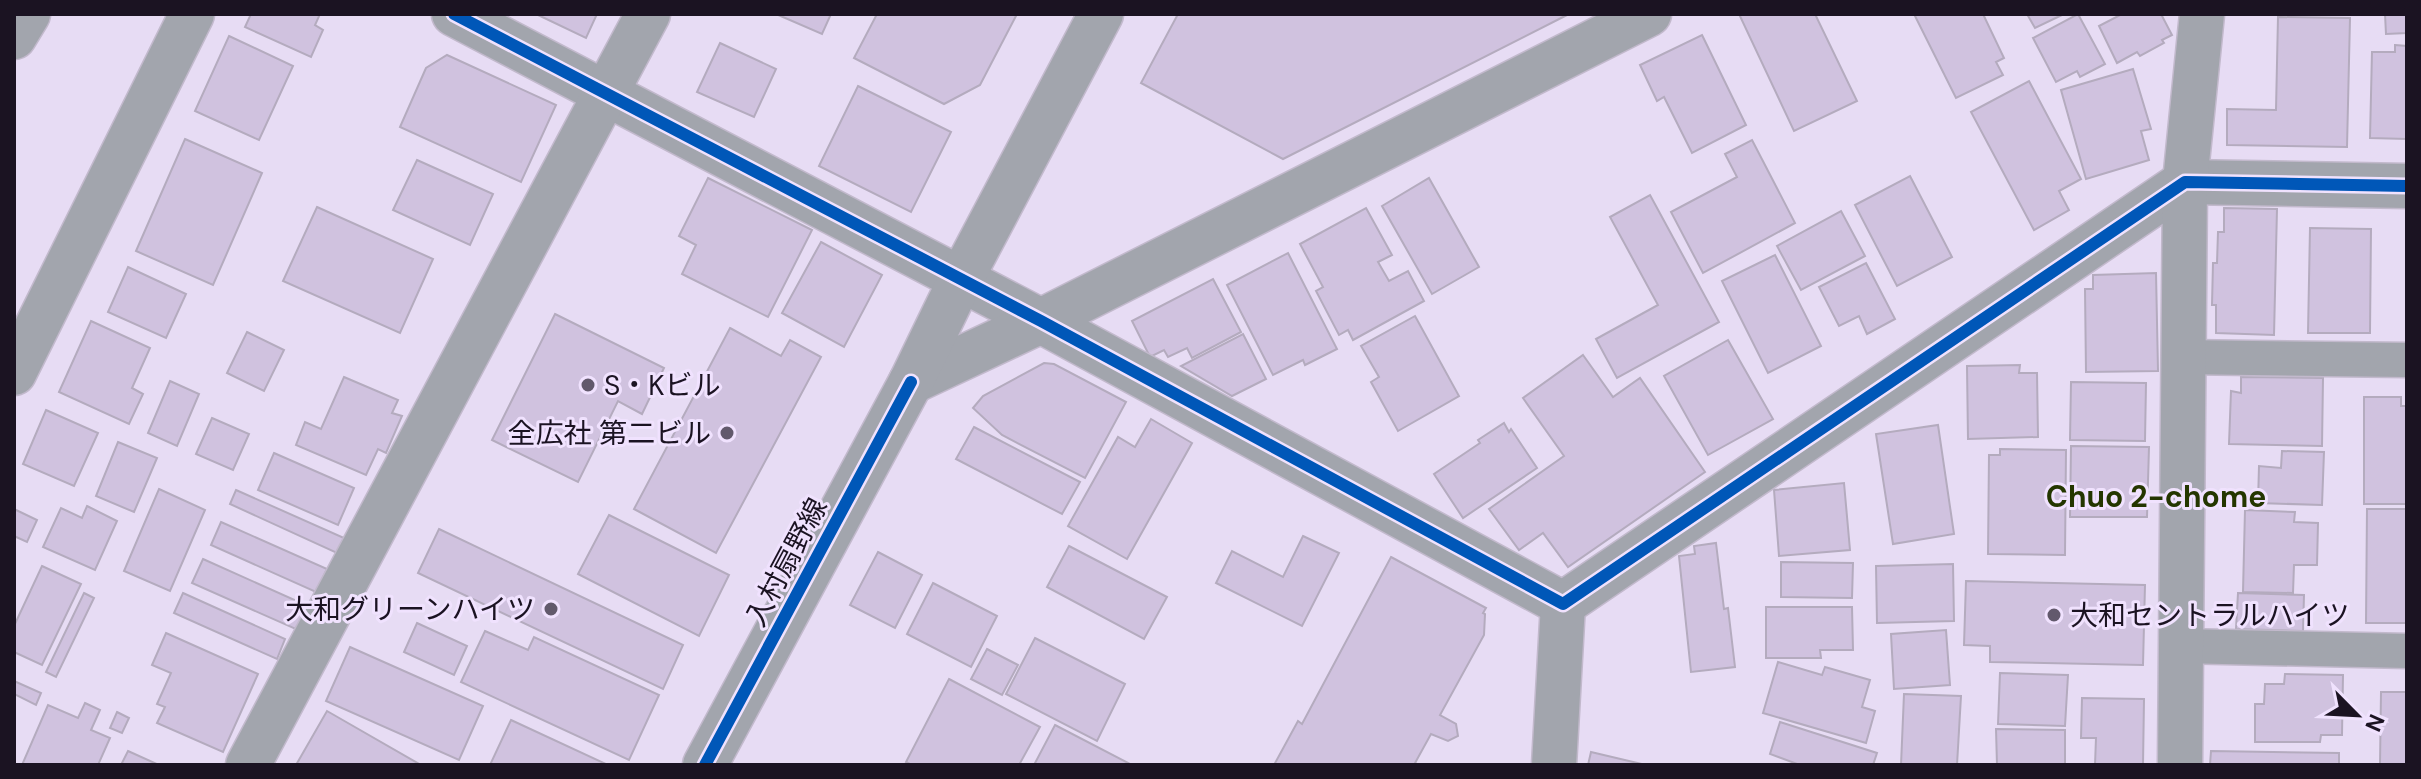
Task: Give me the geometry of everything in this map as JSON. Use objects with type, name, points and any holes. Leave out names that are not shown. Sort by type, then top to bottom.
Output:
[{"type":"street","points":[[14,37],[28,14]]},
{"type":"street","points":[[14,373],[192,14]]},
{"type":"street","points":[[454,14],[1041,321],[1563,604]]},
{"type":"street","points":[[248,765],[648,14]]},
{"type":"street","name":"入村扇野線","points":[[705,765],[911,382],[961,279],[1101,14]]},
{"type":"street","points":[[911,382],[1041,321],[1649,14]]},
{"type":"street","points":[[2180,765],[2185,182],[2202,14]]},
{"type":"street","points":[[1563,604],[2185,182],[2407,186]]},
{"type":"street","points":[[1554,765],[1563,604]]},
{"type":"lane","points":[[2182,357],[2407,360]]},
{"type":"lane","points":[[2180,646],[2407,651]]},
{"type":"building","points":[[251,14],[320,14],[315,25],[323,30],[311,57],[245,27]]},
{"type":"building","points":[[536,14],[597,14],[586,38]]},
{"type":"building","points":[[776,14],[831,14],[822,34]]},
{"type":"building","points":[[877,14],[1017,14],[980,85],[944,104],[854,58]]},
{"type":"building","points":[[1178,14],[1569,14],[1283,159],[1141,83]]},
{"type":"building","points":[[1739,14],[1815,14],[1857,101],[1794,131]]},
{"type":"building","points":[[1914,14],[1983,14],[2004,58],[1996,62],[2003,75],[1956,98]]},
{"type":"building","points":[[2027,14],[2064,14],[2035,28]]},
{"type":"building","points":[[2078,14],[2105,64],[2080,77],[2077,71],[2056,82],[2033,38]]},
{"type":"building","points":[[2122,14],[2161,14],[2172,35],[2140,56],[2137,52],[2117,63],[2099,26]]},
{"type":"building","points":[[2385,14],[2407,14],[2407,33],[2386,34]]},
{"type":"building","points":[[2278,17],[2350,18],[2347,147],[2227,145],[2227,109],[2276,110]]},
{"type":"building","points":[[1702,35],[1746,125],[1692,153],[1664,97],[1657,101],[1640,65]]},
{"type":"building","points":[[229,36],[293,66],[259,140],[195,111]]},
{"type":"building","points":[[720,43],[776,69],[754,117],[697,92]]},
{"type":"building","points":[[2395,45],[2407,46],[2407,139],[2370,138],[2372,52],[2395,52]]},
{"type":"building","points":[[447,55],[556,105],[521,182],[400,127],[426,68]]},
{"type":"building","points":[[2133,69],[2151,129],[2141,131],[2149,160],[2086,179],[2061,90]]},
{"type":"building","points":[[2029,81],[2081,179],[2059,191],[2069,210],[2034,230],[1971,112]]},
{"type":"building","points":[[858,86],[951,132],[911,212],[819,166]]},
{"type":"building","points":[[185,139],[262,173],[213,285],[136,251]]},
{"type":"building","points":[[1752,140],[1795,223],[1703,273],[1671,212],[1737,177],[1725,154]]},
{"type":"building","points":[[417,160],[493,194],[470,245],[393,210]]},
{"type":"building","points":[[1910,176],[1952,257],[1897,286],[1855,205]]},
{"type":"building","points":[[708,178],[812,230],[768,317],[682,274],[696,245],[679,236]]},
{"type":"building","points":[[1429,178],[1479,267],[1432,294],[1382,206]]},
{"type":"building","points":[[1650,195],[1719,322],[1617,378],[1596,339],[1658,305],[1610,217]]},
{"type":"building","points":[[317,207],[433,259],[400,333],[283,281]]},
{"type":"building","points":[[1366,208],[1392,255],[1378,262],[1389,281],[1408,271],[1424,301],[1353,340],[1348,330],[1339,335],[1316,291],[1323,287],[1300,244]]},
{"type":"building","points":[[2224,208],[2277,209],[2274,335],[2216,333],[2216,305],[2212,305],[2213,263],[2217,263],[2218,232],[2224,232]]},
{"type":"building","points":[[1841,211],[1865,256],[1801,290],[1777,246]]},
{"type":"building","points":[[2310,228],[2371,229],[2370,333],[2308,333]]},
{"type":"building","points":[[821,242],[882,275],[844,347],[782,313]]},
{"type":"building","points":[[1288,253],[1337,349],[1305,365],[1303,360],[1273,375],[1227,285]]},
{"type":"building","points":[[1775,255],[1821,346],[1768,373],[1722,281]]},
{"type":"building","points":[[1866,263],[1895,319],[1867,334],[1859,316],[1839,326],[1819,287]]},
{"type":"building","points":[[128,267],[186,294],[166,338],[108,312]]},
{"type":"building","points":[[2156,273],[2158,371],[2086,372],[2085,289],[2093,289],[2093,275]]},
{"type":"building","points":[[1213,279],[1241,332],[1192,358],[1187,348],[1168,357],[1164,350],[1150,357],[1132,321]]},
{"type":"building","name":"S・Kビル","points":[[555,314],[664,368],[642,414],[618,401],[578,482],[492,440]]},
{"type":"building","points":[[1415,316],[1459,396],[1398,431],[1371,382],[1379,377],[1361,346]]},
{"type":"building","points":[[91,321],[150,348],[132,388],[143,394],[129,424],[59,392]]},
{"type":"building","name":"全広社 第二ビル","points":[[730,328],[781,356],[790,340],[821,357],[716,553],[634,509]]},
{"type":"building","points":[[247,332],[284,350],[264,391],[227,373]]},
{"type":"building","points":[[1243,334],[1266,379],[1232,396],[1181,366]]},
{"type":"building","points":[[1728,340],[1773,419],[1708,455],[1664,376]]},
{"type":"building","points":[[1583,355],[1613,397],[1640,378],[1705,472],[1568,567],[1543,533],[1519,550],[1489,509],[1564,456],[1523,398]]},
{"type":"building","points":[[1044,363],[1054,364],[1126,402],[1085,478],[1002,435],[973,408],[983,396]]},
{"type":"building","points":[[2020,365],[2019,373],[2037,373],[2038,437],[1968,439],[1967,366]]},
{"type":"building","points":[[344,377],[398,400],[392,413],[402,416],[386,453],[378,449],[366,475],[296,445],[305,422],[321,429]]},
{"type":"building","points":[[2241,377],[2323,378],[2322,446],[2229,444],[2231,391],[2241,393]]},
{"type":"building","points":[[170,381],[199,394],[177,446],[148,433]]},
{"type":"building","points":[[2071,382],[2146,383],[2145,441],[2070,440]]},
{"type":"building","points":[[2364,397],[2401,397],[2401,406],[2407,406],[2407,504],[2364,504]]},
{"type":"building","points":[[46,410],[98,433],[74,486],[23,464]]},
{"type":"building","points":[[212,418],[249,434],[233,470],[196,454]]},
{"type":"building","points":[[1151,419],[1192,443],[1127,559],[1068,526],[1118,437],[1135,447]]},
{"type":"building","points":[[1504,423],[1537,468],[1463,518],[1434,474]]},
{"type":"building","points":[[1938,425],[1954,534],[1893,544],[1876,434]]},
{"type":"building","points":[[974,427],[1080,482],[1062,514],[956,459]]},
{"type":"building","points":[[118,442],[157,458],[134,512],[96,496]]},
{"type":"building","points":[[2071,446],[2149,447],[2147,517],[2070,517]]},
{"type":"building","points":[[2000,449],[2066,450],[2065,555],[1988,554],[1989,455],[2000,455]]},
{"type":"building","points":[[2282,451],[2324,452],[2322,505],[2258,503],[2259,466],[2281,468]]},
{"type":"building","points":[[274,453],[354,488],[338,525],[258,490]]},
{"type":"building","points":[[1844,483],[1850,550],[1779,556],[1774,490]]},
{"type":"building","points":[[159,489],[205,510],[170,591],[124,571]]},
{"type":"building","points":[[236,490],[344,538],[337,553],[230,504]]},
{"type":"building","points":[[87,506],[117,521],[95,570],[43,547],[61,508],[82,518]]},
{"type":"building","points":[[14,509],[37,520],[27,542],[14,536]]},
{"type":"building","points":[[2367,509],[2407,509],[2407,623],[2366,623]]},
{"type":"building","points":[[2245,510],[2295,512],[2294,522],[2318,523],[2317,565],[2294,565],[2293,593],[2243,592]]},
{"type":"building","points":[[609,515],[729,575],[699,636],[578,574]]},
{"type":"building","points":[[221,522],[327,569],[316,592],[211,545]]},
{"type":"building","name":"大和グリーンハイツ","points":[[439,529],[683,645],[663,689],[418,573]]},
{"type":"building","points":[[1303,536],[1339,553],[1302,626],[1216,583],[1232,551],[1283,577]]},
{"type":"building","points":[[1716,543],[1735,667],[1691,672],[1679,556],[1695,554],[1694,546]]},
{"type":"building","points":[[1069,546],[1167,597],[1144,639],[1047,587]]},
{"type":"building","points":[[878,552],[922,575],[895,628],[850,605]]},
{"type":"building","points":[[1391,557],[1486,608],[1483,613],[1484,635],[1440,715],[1456,724],[1458,736],[1448,741],[1431,734],[1415,763],[1419,765],[1274,765],[1298,721],[1302,724]]},
{"type":"building","points":[[203,559],[308,606],[298,630],[192,583]]},
{"type":"building","points":[[1781,562],[1853,563],[1852,598],[1781,597]]},
{"type":"building","points":[[1953,564],[1954,621],[1877,623],[1876,566]]},
{"type":"building","points":[[42,566],[81,584],[42,665],[14,652],[14,626]]},
{"type":"building","name":"大和セントラルハイツ","points":[[1966,581],[2145,585],[2143,665],[1990,662],[1990,646],[1964,645]]},
{"type":"building","points":[[933,583],[997,616],[971,667],[907,634]]},
{"type":"building","points":[[84,593],[94,598],[56,677],[46,672]]},
{"type":"building","points":[[183,593],[285,639],[277,659],[174,613]]},
{"type":"building","points":[[2238,593],[2304,595],[2303,631],[2236,629]]},
{"type":"building","points":[[1766,607],[1852,607],[1853,650],[1820,650],[1821,658],[1766,658]]},
{"type":"building","points":[[417,623],[467,646],[454,675],[404,652]]},
{"type":"building","points":[[1946,630],[1950,685],[1894,689],[1891,634]]},
{"type":"building","points":[[485,631],[528,650],[534,637],[659,695],[629,760],[461,682]]},
{"type":"building","points":[[166,633],[258,674],[223,752],[157,723],[165,707],[157,704],[171,673],[152,665]]},
{"type":"building","points":[[1035,638],[1125,684],[1097,741],[1006,694]]},
{"type":"building","points":[[350,647],[483,706],[459,760],[326,701]]},
{"type":"building","points":[[987,649],[1018,665],[1002,695],[971,679]]},
{"type":"building","points":[[1778,662],[1822,675],[1825,667],[1870,680],[1862,707],[1875,711],[1866,743],[1763,713]]},
{"type":"building","points":[[2000,673],[2068,675],[2065,726],[1998,724]]},
{"type":"building","points":[[2285,674],[2343,675],[2342,735],[2321,735],[2320,742],[2255,742],[2255,704],[2264,704],[2265,684],[2284,684]]},
{"type":"building","points":[[949,679],[1040,727],[1019,765],[912,765],[906,762]]},
{"type":"building","points":[[14,681],[41,693],[36,705],[14,694]]},
{"type":"building","points":[[2381,692],[2407,692],[2407,765],[2380,765]]},
{"type":"building","points":[[1904,694],[1961,696],[1957,765],[1901,765]]},
{"type":"building","points":[[2082,698],[2144,699],[2143,765],[2095,765],[2096,738],[2081,738]]},
{"type":"building","points":[[85,703],[100,710],[91,730],[110,738],[98,765],[22,765],[48,705],[78,718]]},
{"type":"building","points":[[327,711],[421,765],[296,765]]},
{"type":"building","points":[[117,712],[129,718],[122,733],[110,728]]},
{"type":"building","points":[[511,720],[608,765],[490,765]]},
{"type":"building","points":[[1780,722],[1877,753],[1873,765],[1800,765],[1770,754]]},
{"type":"building","points":[[1055,725],[1132,765],[1034,765]]},
{"type":"building","points":[[1996,729],[2065,730],[2065,765],[1997,765]]},
{"type":"building","points":[[128,751],[159,765],[121,765]]},
{"type":"building","points":[[2211,751],[2339,753],[2339,765],[2210,765]]},
{"type":"building","points":[[1591,752],[1646,765],[1588,765]]},
{"type":"cycle path","points":[[454,14],[1041,321],[1563,604],[2185,182],[2407,186]]},
{"type":"cycle path","points":[[705,765],[911,382]]},
{"type":"place","name":"S・Kビル","points":[[588,385]]},
{"type":"place","name":"全広社 第二ビル","points":[[727,433]]},
{"type":"place","name":"大和グリーンハイツ","points":[[551,609]]},
{"type":"place","name":"大和セントラルハイツ","points":[[2054,615]]},
{"type":"district","name":"Chuo 2-chome","points":[[2156,497]]}]
